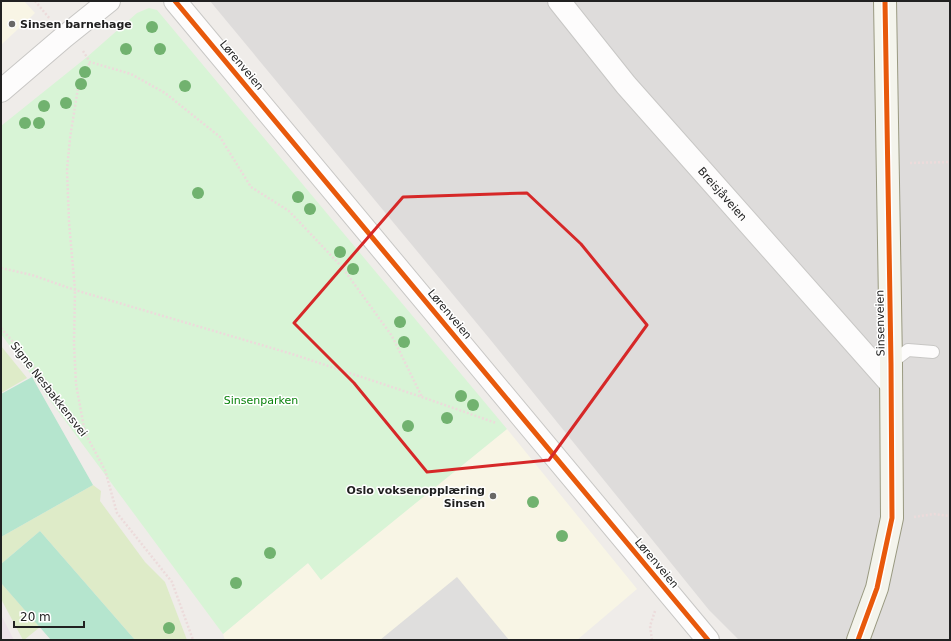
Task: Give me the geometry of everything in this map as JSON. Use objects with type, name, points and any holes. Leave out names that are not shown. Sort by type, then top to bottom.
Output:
[{"type":"street","points":[[1,91],[109,1]]},
{"type":"street","name":"Lørenveien","points":[[175,1],[708,640]]},
{"type":"street","name":"Breisjåveien","points":[[559,1],[626,85],[891,374]]},
{"type":"street","name":"Sinsenveien","points":[[858,640],[877,588],[892,518],[885,1]]},
{"type":"lane","points":[[891,374],[908,350],[933,352]]},
{"type":"path","points":[[85,433],[76,384],[74,343],[75,290],[69,222],[67,170],[78,88],[90,62],[131,74],[166,93],[220,137],[251,187],[290,211],[342,267],[392,336],[422,396]]},
{"type":"path","points":[[888,164],[950,162]]},
{"type":"path","points":[[1,268],[32,275],[75,290],[292,354],[422,396],[496,423]]},
{"type":"path","points":[[892,518],[934,514],[950,516]]},
{"type":"highlighted area","points":[[527,193],[581,244],[647,325],[549,460],[427,472],[354,383],[294,323],[403,197]]},
{"type":"shaded area","name":"Sinsen barnehage","points":[[1,1],[24,1],[35,13],[1,45]]},
{"type":"shaded area","points":[[210,1],[950,1],[950,640],[739,640],[709,610],[489,338]]},
{"type":"shaded area","name":"Oslo voksenopplæring Sinsen","points":[[507,429],[637,589],[577,640],[225,640],[223,634],[308,563],[321,579]]},
{"type":"shaded area","points":[[457,577],[509,640],[380,640]]},
{"type":"shaded area","points":[[1,615],[14,640],[1,640]]},
{"type":"green space","name":"Sinsenparken","points":[[149,8],[157,10],[507,429],[321,580],[308,563],[223,634],[1,334],[1,126],[87,57],[137,13]]},
{"type":"green space","points":[[1,346],[27,378],[1,393]]},
{"type":"green space","points":[[32,377],[93,485],[1,537],[1,394]]},
{"type":"green space","points":[[93,485],[101,491],[100,501],[145,562],[165,582],[187,640],[135,640],[40,531],[1,564],[1,537]]},
{"type":"green space","points":[[40,531],[135,640],[51,640],[1,583],[1,564]]},
{"type":"green space","points":[[1,583],[40,627],[24,640],[1,599]]},
{"type":"cycle path","points":[[175,1],[708,640]]},
{"type":"cycle path","points":[[858,640],[877,588],[892,518],[885,1]]},
{"type":"place","name":"Sinsen barnehage","points":[[12,24]]},
{"type":"place","name":"Oslo voksenopplæring Sinsen","points":[[493,496]]}]
